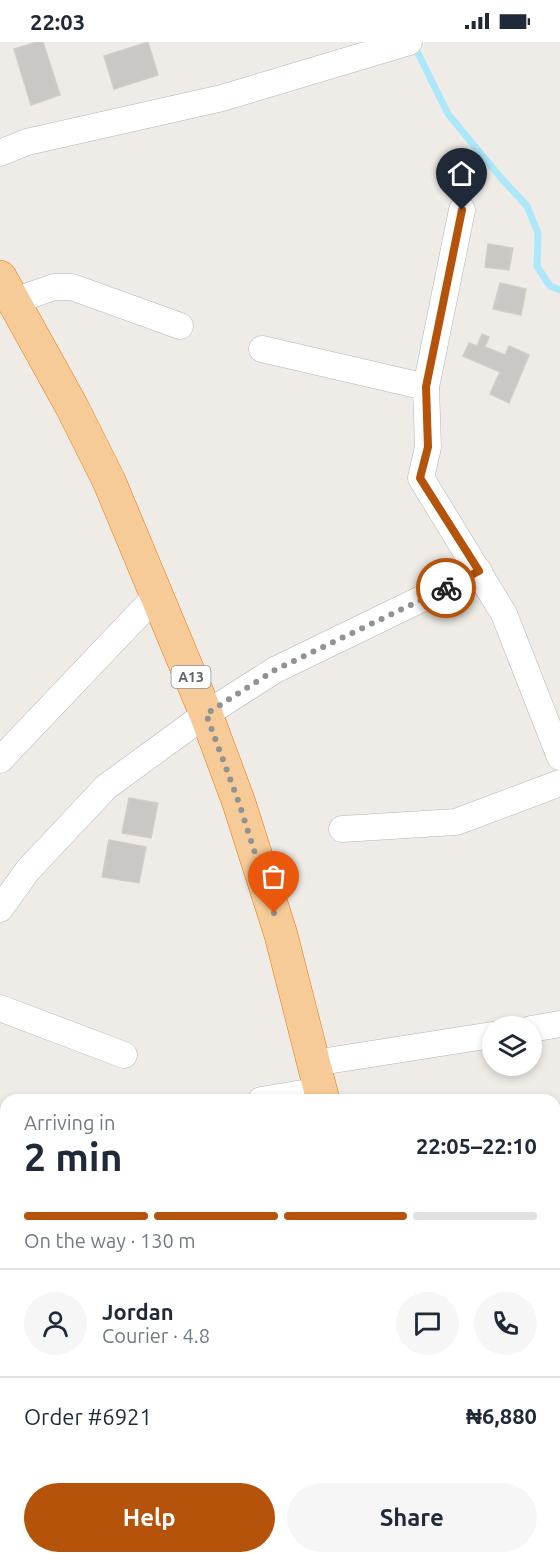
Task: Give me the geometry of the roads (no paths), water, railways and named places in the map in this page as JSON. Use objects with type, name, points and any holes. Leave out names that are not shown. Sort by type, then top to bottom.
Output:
[{"type":"highway","name":"A13","points":[[7,289],[109,481],[158,594],[206,714],[239,803],[280,935],[319,1084]]},
{"type":"street","points":[[0,153],[27,142],[222,98],[404,44]]},
{"type":"street","points":[[462,210],[426,387],[428,447],[420,478],[504,615],[560,757]]},
{"type":"street","points":[[7,289],[72,287],[180,326]]},
{"type":"street","points":[[262,349],[426,387]]},
{"type":"street","points":[[0,909],[28,870],[106,788],[206,714],[275,670],[479,571]]},
{"type":"street","points":[[0,760],[158,594]]},
{"type":"street","points":[[342,829],[456,822],[560,783]]},
{"type":"street","points":[[0,1008],[124,1055]]},
{"type":"street","points":[[542,1027],[560,1024]]},
{"type":"street","points":[[283,1094],[482,1038]]},
{"type":"waterway","points":[[414,45],[448,114],[527,206],[538,233],[537,266],[550,286],[560,290]]}]
